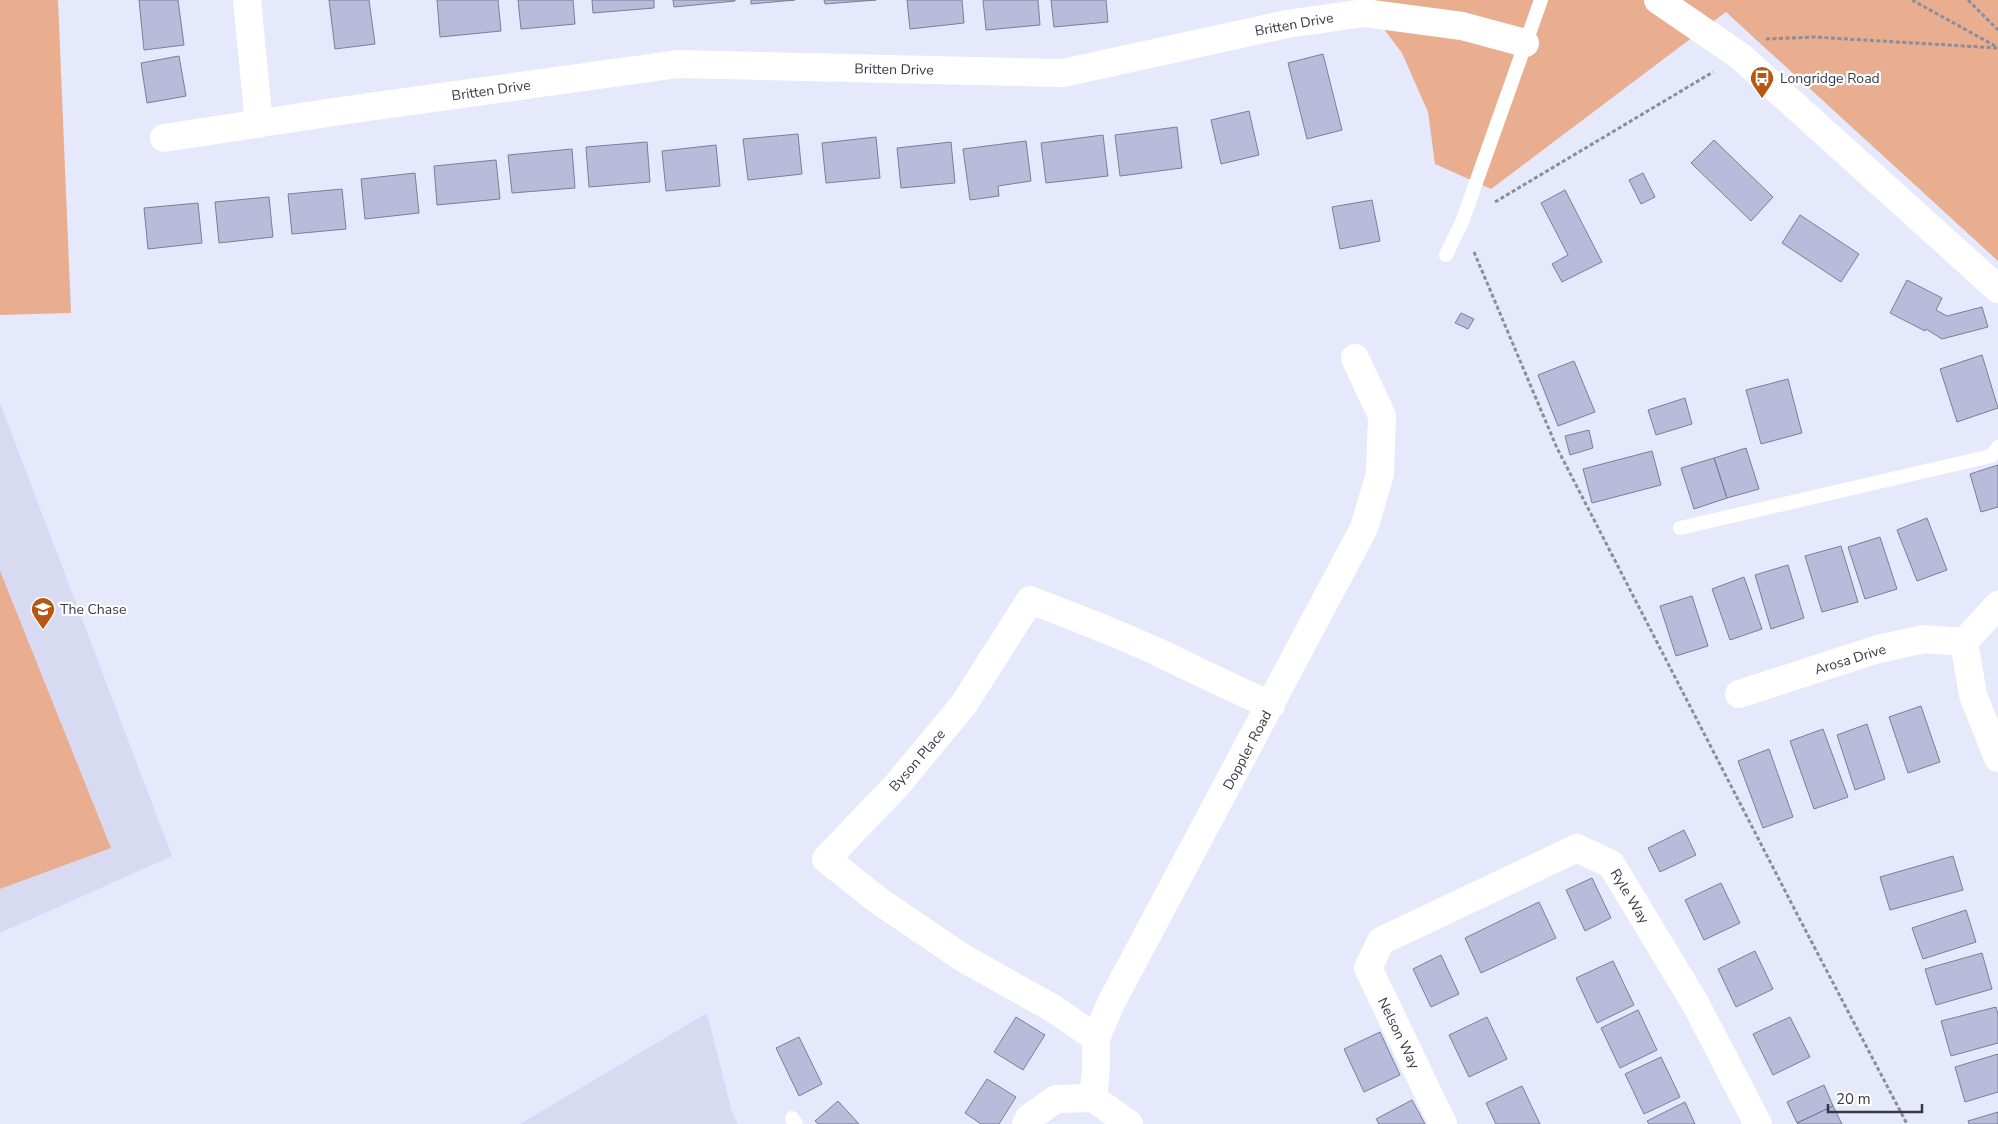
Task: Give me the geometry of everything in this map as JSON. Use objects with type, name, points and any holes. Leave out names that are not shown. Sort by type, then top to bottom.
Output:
[{"type":"street","points":[[247,0],[259,124]]},
{"type":"street","points":[[1658,0],[1740,56],[1998,289]]},
{"type":"street","name":"Britten Drive","points":[[164,138],[340,111],[678,64],[1062,73],[1287,24],[1365,13],[1462,26],[1525,43]]},
{"type":"street","name":"Doppler Road","points":[[1094,1098],[1096,1038],[1111,1003],[1271,706],[1364,528],[1380,474],[1382,416],[1355,358]]},
{"type":"street","name":"Byson Place","points":[[1096,1038],[1054,1008],[963,958],[879,901],[826,859],[897,784],[964,704],[1030,600],[1097,625],[1271,706]]},
{"type":"street","points":[[1998,604],[1964,642],[1973,695],[1998,758]]},
{"type":"street","name":"Arosa Drive","points":[[1739,694],[1878,649],[1924,639],[1964,642]]},
{"type":"street","name":"Ryle Way","points":[[1381,942],[1576,848],[1611,864],[1695,1003],[1758,1124]]},
{"type":"street","name":"Nelson Way","points":[[1381,942],[1368,968],[1443,1124]]},
{"type":"street","points":[[1026,1124],[1029,1118],[1056,1099],[1094,1098],[1129,1124]]},
{"type":"lane","points":[[1446,256],[1462,222],[1541,0]]},
{"type":"lane","points":[[1680,528],[1991,456],[1998,447]]},
{"type":"path","points":[[1912,0],[1998,47]]},
{"type":"path","points":[[1968,0],[1998,30]]},
{"type":"path","points":[[1908,1124],[1556,448],[1462,222],[1740,56],[1758,40],[1814,37],[1998,47]]},
{"type":"shaded area","points":[[0,0],[58,0],[71,313],[0,315]]},
{"type":"shaded area","points":[[1362,0],[1998,0],[1998,261],[1726,12],[1491,189],[1435,164],[1428,112],[1402,53]]},
{"type":"shaded area","name":"The Chase","points":[[0,403],[172,856],[0,933]]},
{"type":"shaded area","points":[[0,571],[111,848],[0,889]]},
{"type":"shaded area","points":[[707,1013],[732,1112],[738,1124],[520,1124]]},
{"type":"building","points":[[139,0],[178,0],[184,45],[144,50]]},
{"type":"building","points":[[329,0],[369,0],[375,44],[335,49]]},
{"type":"building","points":[[437,0],[498,0],[501,31],[440,37]]},
{"type":"building","points":[[518,0],[573,0],[575,24],[521,29]]},
{"type":"building","points":[[592,0],[654,0],[654,8],[593,13]]},
{"type":"building","points":[[673,0],[735,0],[735,1],[674,7]]},
{"type":"building","points":[[751,0],[795,0],[751,4]]},
{"type":"building","points":[[824,0],[876,0],[825,4]]},
{"type":"building","points":[[907,0],[962,0],[964,23],[910,29]]},
{"type":"building","points":[[983,0],[1038,0],[1040,25],[986,30]]},
{"type":"building","points":[[1051,0],[1106,0],[1108,22],[1054,27]]},
{"type":"building","points":[[1323,54],[1342,130],[1307,139],[1288,63]]},
{"type":"building","points":[[179,56],[186,96],[147,103],[141,63]]},
{"type":"building","points":[[1249,111],[1259,155],[1221,164],[1211,120]]},
{"type":"building","points":[[1177,127],[1182,168],[1120,176],[1115,135]]},
{"type":"building","points":[[798,134],[802,174],[748,180],[743,139]]},
{"type":"building","points":[[1103,135],[1108,176],[1046,183],[1041,143]]},
{"type":"building","points":[[876,137],[880,178],[826,183],[822,143]]},
{"type":"building","points":[[1714,140],[1773,197],[1751,221],[1691,163]]},
{"type":"building","points":[[1026,141],[1031,181],[998,186],[999,196],[970,200],[963,149]]},
{"type":"building","points":[[647,142],[650,182],[589,187],[586,147]]},
{"type":"building","points":[[951,142],[955,183],[901,188],[897,148]]},
{"type":"building","points":[[716,145],[720,186],[666,191],[662,151]]},
{"type":"building","points":[[572,149],[575,188],[512,193],[508,155]]},
{"type":"building","points":[[496,160],[500,199],[437,205],[434,166]]},
{"type":"building","points":[[415,173],[419,213],[365,219],[361,179]]},
{"type":"building","points":[[1643,173],[1655,197],[1641,204],[1629,180]]},
{"type":"building","points":[[342,189],[346,229],[292,234],[288,194]]},
{"type":"building","points":[[1565,190],[1602,262],[1562,282],[1552,264],[1568,255],[1541,203]]},
{"type":"building","points":[[269,197],[273,237],[219,243],[215,202]]},
{"type":"building","points":[[1372,200],[1380,241],[1340,249],[1332,207]]},
{"type":"building","points":[[198,203],[202,243],[148,249],[144,208]]},
{"type":"building","points":[[1800,215],[1859,254],[1841,282],[1782,243]]},
{"type":"building","points":[[1907,280],[1942,298],[1936,310],[1947,316],[1982,307],[1988,327],[1942,339],[1926,329],[1925,331],[1890,313]]},
{"type":"building","points":[[1461,313],[1474,319],[1468,329],[1455,323]]},
{"type":"building","points":[[1982,355],[1998,408],[1957,422],[1940,369]]},
{"type":"building","points":[[1574,361],[1595,412],[1558,426],[1538,375]]},
{"type":"building","points":[[1788,379],[1802,433],[1761,444],[1746,390]]},
{"type":"building","points":[[1685,398],[1692,424],[1656,435],[1648,410]]},
{"type":"building","points":[[1589,430],[1593,448],[1570,455],[1565,436]]},
{"type":"building","points":[[1746,448],[1759,489],[1727,498],[1714,458]]},
{"type":"building","points":[[1652,451],[1661,485],[1592,503],[1583,469]]},
{"type":"building","points":[[1714,458],[1727,498],[1694,509],[1681,468]]},
{"type":"building","points":[[1998,465],[1998,507],[1981,512],[1970,474]]},
{"type":"building","points":[[1927,518],[1947,570],[1917,581],[1897,530]]},
{"type":"building","points":[[1880,537],[1897,589],[1865,599],[1848,547]]},
{"type":"building","points":[[1841,546],[1858,602],[1822,612],[1805,556]]},
{"type":"building","points":[[1788,565],[1804,618],[1771,629],[1755,575]]},
{"type":"building","points":[[1744,577],[1762,629],[1730,640],[1712,589]]},
{"type":"building","points":[[1692,596],[1708,646],[1676,656],[1660,606]]},
{"type":"building","points":[[1921,706],[1940,762],[1908,773],[1889,717]]},
{"type":"building","points":[[1867,724],[1885,779],[1855,790],[1837,735]]},
{"type":"building","points":[[1823,729],[1848,797],[1814,809],[1790,741]]},
{"type":"building","points":[[1769,749],[1793,817],[1763,828],[1738,761]]},
{"type":"building","points":[[1684,830],[1696,855],[1660,872],[1648,848]]},
{"type":"building","points":[[1953,856],[1963,890],[1890,910],[1880,877]]},
{"type":"building","points":[[1592,878],[1611,918],[1585,931],[1566,890]]},
{"type":"building","points":[[1721,883],[1740,923],[1704,940],[1685,900]]},
{"type":"building","points":[[1539,902],[1556,938],[1481,973],[1465,938]]},
{"type":"building","points":[[1966,910],[1976,942],[1923,959],[1912,928]]},
{"type":"building","points":[[1755,951],[1773,989],[1736,1007],[1718,969]]},
{"type":"building","points":[[1982,953],[1992,989],[1936,1005],[1925,969]]},
{"type":"building","points":[[1441,955],[1459,994],[1431,1007],[1413,969]]},
{"type":"building","points":[[1613,961],[1634,1005],[1597,1023],[1576,978]]},
{"type":"building","points":[[1996,1007],[1998,1014],[1998,1043],[1951,1056],[1941,1021]]},
{"type":"building","points":[[1638,1010],[1657,1050],[1620,1068],[1601,1028]]},
{"type":"building","points":[[1016,1017],[1045,1035],[1023,1070],[994,1052]]},
{"type":"building","points":[[1487,1017],[1507,1059],[1469,1077],[1449,1035]]},
{"type":"building","points":[[1790,1017],[1810,1057],[1773,1075],[1753,1034]]},
{"type":"building","points":[[1380,1032],[1400,1075],[1364,1092],[1344,1049]]},
{"type":"building","points":[[799,1037],[822,1084],[799,1096],[776,1048]]},
{"type":"building","points":[[1998,1054],[1998,1092],[1965,1102],[1955,1067]]},
{"type":"building","points":[[1661,1057],[1680,1097],[1644,1114],[1625,1074]]},
{"type":"building","points":[[987,1079],[1016,1097],[999,1124],[981,1124],[965,1113]]},
{"type":"building","points":[[1824,1085],[1833,1106],[1797,1123],[1787,1102]]},
{"type":"building","points":[[1522,1086],[1540,1124],[1496,1124],[1486,1103]]},
{"type":"building","points":[[1412,1100],[1425,1124],[1379,1124],[1376,1119]]},
{"type":"building","points":[[838,1101],[859,1124],[818,1124],[815,1121]]},
{"type":"building","points":[[1685,1102],[1695,1124],[1649,1124],[1647,1121]]},
{"type":"building","points":[[1833,1106],[1842,1124],[1797,1123]]},
{"type":"building","points":[[1998,1112],[1998,1124],[1969,1124],[1968,1121]]},
{"type":"place","name":"Longridge Road","points":[[1762,99]]},
{"type":"place","name":"The Chase","points":[[43,630]]}]
